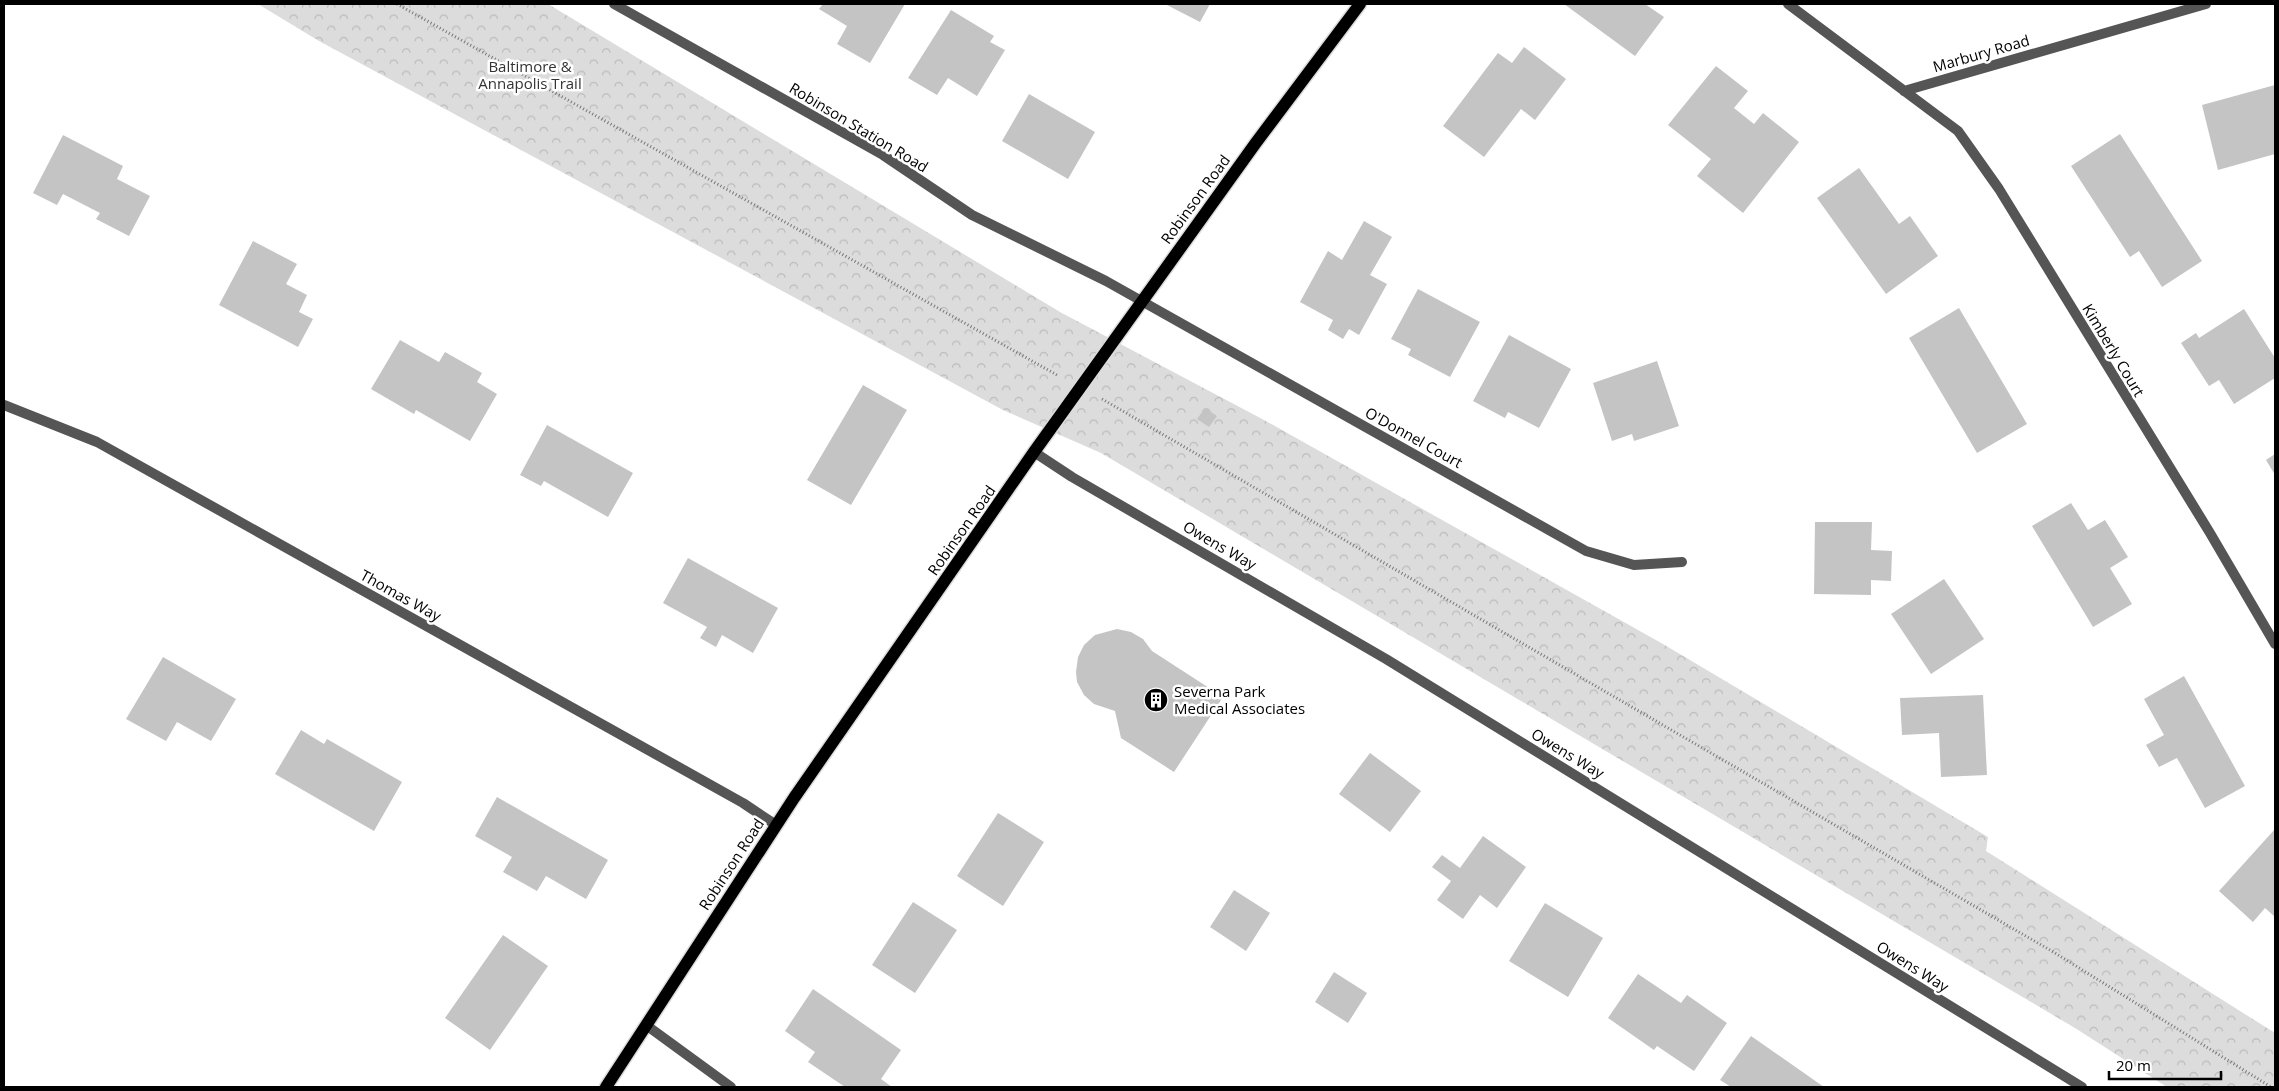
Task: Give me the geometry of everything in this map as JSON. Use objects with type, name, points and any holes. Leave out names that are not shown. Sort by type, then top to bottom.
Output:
[{"type":"main road","name":"Robinson Road","points":[[606,1087],[776,825],[1034,452],[1142,301],[1360,4]]},
{"type":"street","name":"Robinson Station Road","points":[[614,4],[883,155],[972,215],[1106,281],[1142,301]]},
{"type":"street","points":[[1788,4],[1904,91]]},
{"type":"street","name":"Marbury Road","points":[[1904,91],[2206,4]]},
{"type":"street","name":"Kimberly Court","points":[[1904,91],[1958,131],[1999,188],[2210,533],[2275,644]]},
{"type":"street","name":"O'Donnel Court","points":[[1142,301],[1586,551],[1634,565],[1682,562]]},
{"type":"street","name":"Thomas Way","points":[[4,405],[97,442],[743,803],[776,825]]},
{"type":"street","name":"Owens Way","points":[[1034,452],[1072,477],[1386,658],[2082,1087]]},
{"type":"street","points":[[646,1024],[731,1087]]},
{"type":"path","points":[[397,4],[1080,387],[2055,953],[2271,1087]]},
{"type":"green space","name":"Baltimore & Annapolis Trail","points":[[258,4],[548,4],[1060,312],[1264,420],[1663,644],[1988,837],[1986,851],[2275,1033],[2275,1087],[2167,1087],[2075,1028],[1101,453],[1003,410],[319,41]]},
{"type":"building","points":[[823,4],[905,4],[870,63],[837,44],[847,26],[819,9]]},
{"type":"building","points":[[1165,4],[1210,4],[1200,22]]},
{"type":"building","points":[[1564,4],[1645,4],[1664,17],[1635,56]]},
{"type":"building","points":[[951,10],[994,36],[990,42],[1005,50],[977,96],[948,78],[937,95],[908,78]]},
{"type":"building","points":[[1524,47],[1566,79],[1535,120],[1521,109],[1484,157],[1443,126],[1498,53],[1512,63]]},
{"type":"building","points":[[1716,66],[1748,91],[1734,108],[1754,124],[1763,113],[1799,142],[1743,213],[1697,176],[1711,159],[1668,125]]},
{"type":"building","points":[[2275,85],[2275,154],[2218,170],[2202,105]]},
{"type":"building","points":[[1029,94],[1095,132],[1068,179],[1002,141]]},
{"type":"building","points":[[2120,134],[2202,261],[2162,287],[2139,251],[2130,257],[2071,166]]},
{"type":"building","points":[[63,135],[123,166],[117,179],[150,196],[129,236],[96,219],[100,213],[63,194],[57,205],[33,193]]},
{"type":"building","points":[[1859,168],[1899,224],[1910,216],[1938,256],[1886,294],[1817,198]]},
{"type":"building","points":[[1364,221],[1392,237],[1370,275],[1387,284],[1359,335],[1349,329],[1343,339],[1328,330],[1333,320],[1300,302],[1328,251],[1342,260]]},
{"type":"building","points":[[253,241],[297,264],[286,284],[307,295],[299,312],[313,319],[298,347],[219,305]]},
{"type":"building","points":[[1418,289],[1480,322],[1450,377],[1408,355],[1411,349],[1391,339]]},
{"type":"building","points":[[1959,308],[2027,424],[1977,453],[1909,338]]},
{"type":"building","points":[[2244,309],[2275,358],[2275,378],[2234,404],[2219,380],[2209,386],[2181,343],[2196,333],[2199,338]]},
{"type":"building","points":[[1509,335],[1571,369],[1539,428],[1508,412],[1505,418],[1473,401]]},
{"type":"building","points":[[400,340],[439,362],[445,352],[482,373],[477,382],[497,394],[470,441],[416,410],[414,414],[371,389]]},
{"type":"building","points":[[1657,361],[1679,426],[1634,441],[1632,434],[1612,441],[1593,383]]},
{"type":"building","points":[[863,385],[907,410],[851,505],[807,480]]},
{"type":"building","points":[[1205,408],[1217,416],[1209,427],[1197,419]]},
{"type":"building","points":[[547,425],[633,473],[608,517],[544,481],[541,486],[520,475]]},
{"type":"building","points":[[2275,454],[2275,475],[2266,460]]},
{"type":"building","points":[[2071,503],[2088,530],[2105,520],[2128,557],[2110,568],[2132,604],[2093,627],[2032,526]]},
{"type":"building","points":[[1815,522],[1872,522],[1871,550],[1892,551],[1891,581],[1871,580],[1871,595],[1814,594]]},
{"type":"building","points":[[688,558],[778,608],[753,653],[722,635],[716,647],[700,638],[707,627],[663,603]]},
{"type":"building","points":[[1944,579],[1984,639],[1931,674],[1891,614]]},
{"type":"building","name":"Severna Park Medical Associates","points":[[1117,629],[1131,632],[1143,639],[1152,651],[1223,697],[1174,772],[1121,738],[1115,711],[1094,704],[1084,695],[1077,682],[1078,657],[1084,645],[1095,635]]},
{"type":"building","points":[[163,657],[236,699],[211,741],[177,722],[166,741],[126,719]]},
{"type":"building","points":[[2184,676],[2245,786],[2205,808],[2177,758],[2159,767],[2146,745],[2164,735],[2144,699]]},
{"type":"building","points":[[1983,695],[1987,775],[1941,777],[1939,733],[1902,735],[1900,698]]},
{"type":"building","points":[[301,730],[324,744],[327,739],[402,782],[374,831],[275,774]]},
{"type":"building","points":[[1370,753],[1421,791],[1390,832],[1339,794]]},
{"type":"building","points":[[497,797],[608,860],[586,899],[546,876],[537,891],[503,872],[512,857],[475,836]]},
{"type":"building","points":[[998,813],[1044,842],[1003,906],[957,876]]},
{"type":"building","points":[[2275,829],[2275,917],[2265,908],[2253,922],[2219,891]]},
{"type":"building","points":[[1483,836],[1526,867],[1497,908],[1480,895],[1463,919],[1437,900],[1451,881],[1432,867],[1442,855],[1460,868]]},
{"type":"building","points":[[1234,890],[1270,913],[1246,951],[1210,927]]},
{"type":"building","points":[[913,902],[957,930],[915,993],[872,965]]},
{"type":"building","points":[[1545,903],[1603,938],[1568,997],[1509,961]]},
{"type":"building","points":[[503,935],[548,966],[490,1050],[445,1018]]},
{"type":"building","points":[[1334,972],[1367,993],[1348,1023],[1315,1002]]},
{"type":"building","points":[[1638,974],[1681,1003],[1687,995],[1727,1023],[1694,1071],[1657,1046],[1654,1050],[1608,1018]]},
{"type":"building","points":[[813,989],[901,1050],[881,1079],[892,1087],[845,1087],[808,1062],[815,1052],[785,1031]]},
{"type":"building","points":[[1751,1036],[1824,1087],[1731,1087],[1720,1080]]},
{"type":"place","name":"Severna Park Medical Associates","points":[[1156,700]]}]
